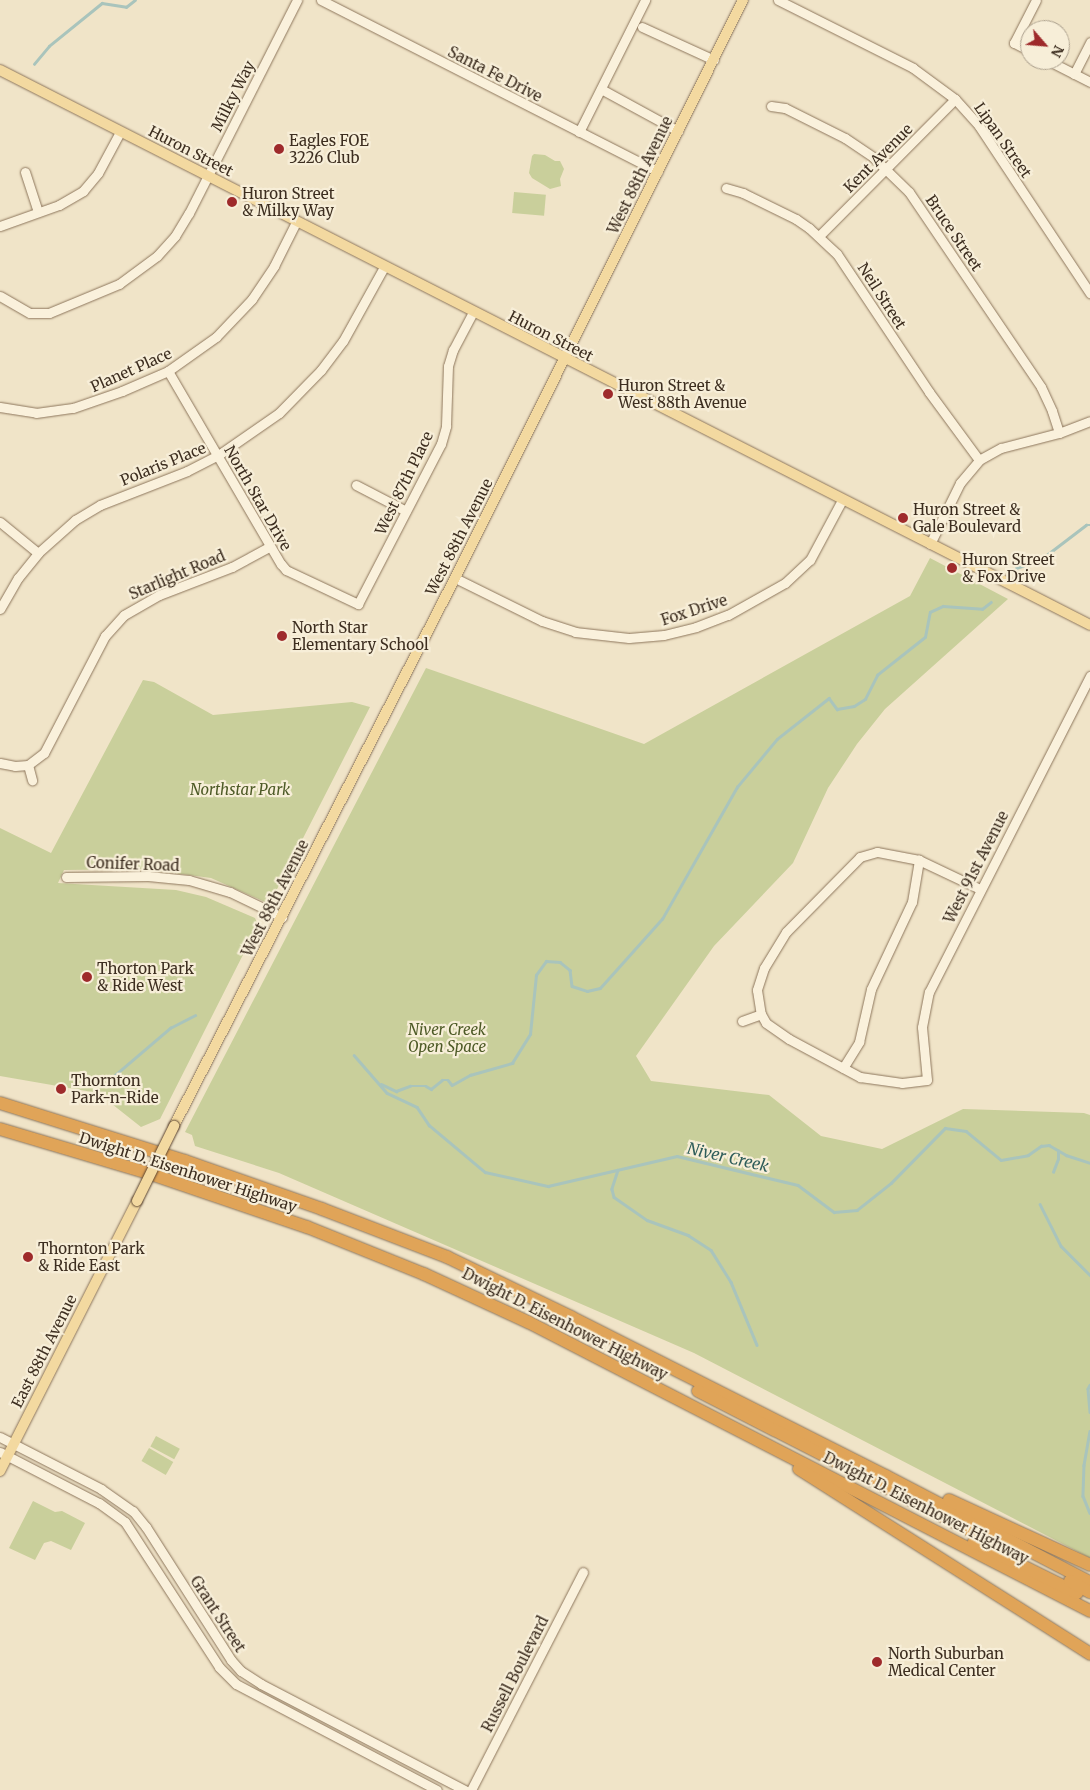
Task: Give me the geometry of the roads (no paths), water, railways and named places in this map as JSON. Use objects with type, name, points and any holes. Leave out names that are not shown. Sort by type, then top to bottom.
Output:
[{"type":"highway","name":"Dwight D. Eisenhower Highway","points":[[0,1103],[185,1161],[404,1239],[492,1278],[886,1476],[1090,1582]]},
{"type":"highway","points":[[0,1120],[150,1168]]},
{"type":"highway","name":"Dwight D. Eisenhower Highway","points":[[0,1129],[150,1168],[307,1227],[424,1274],[522,1319],[1090,1611]]},
{"type":"highway","points":[[322,1209],[346,1224],[444,1265],[532,1307],[1090,1592]]},
{"type":"highway","points":[[724,1423],[1090,1654]]},
{"type":"highway","points":[[886,1476],[908,1481],[1090,1565]]},
{"type":"highway","points":[[868,1498],[934,1523],[1090,1600]]},
{"type":"main road","name":"West 88th Avenue","points":[[150,1168],[174,1126],[455,578],[744,0]]},
{"type":"main road","name":"Huron Street","points":[[0,70],[564,359],[1090,625]]},
{"type":"main road","name":"East 88th Avenue","points":[[0,1471],[4,1454],[14,1444],[136,1201],[150,1168]]},
{"type":"street","name":"Milky Way","points":[[0,296],[30,313],[42,315],[58,311],[119,284],[144,267],[170,242],[189,213],[297,0]]},
{"type":"street","name":"Santa Fe Drive","points":[[321,0],[658,172]]},
{"type":"street","points":[[579,132],[645,0]]},
{"type":"street","name":"Lipan Street","points":[[778,0],[913,68],[955,99],[979,126],[1090,293]]},
{"type":"street","points":[[1026,20],[1036,0]]},
{"type":"street","points":[[642,27],[714,60]]},
{"type":"street","points":[[1020,31],[1014,42],[1020,45]]},
{"type":"street","points":[[1074,74],[1090,42]]},
{"type":"street","points":[[1066,70],[1090,82]]},
{"type":"street","points":[[601,89],[678,131]]},
{"type":"street","name":"Kent Avenue","points":[[819,236],[955,99]]},
{"type":"street","name":"Bruce Street","points":[[771,106],[786,108],[845,138],[886,170],[920,205],[1020,354],[1045,395],[1059,433]]},
{"type":"street","points":[[0,226],[75,197],[98,173],[120,132]]},
{"type":"street","points":[[25,172],[38,212]]},
{"type":"street","name":"Neil Street","points":[[726,188],[743,193],[796,219],[819,236],[846,265],[929,392],[979,460]]},
{"type":"street","name":"Planet Place","points":[[0,407],[36,413],[65,410],[89,404],[168,371],[216,337],[252,299],[274,266],[296,222]]},
{"type":"street","name":"Polaris Place","points":[[0,609],[18,578],[38,553],[57,534],[88,511],[217,456],[279,413],[321,370],[356,321],[384,267]]},
{"type":"street","name":"West 87th Place","points":[[358,604],[441,444],[446,426],[448,366],[453,350],[473,312]]},
{"type":"street","name":"North Star Drive","points":[[168,371],[270,547],[286,570],[358,604]]},
{"type":"street","points":[[930,544],[960,483],[979,460],[1001,448],[1059,433],[1090,421]]},
{"type":"street","points":[[356,485],[406,511]]},
{"type":"street","name":"Fox Drive","points":[[455,578],[542,621],[571,632],[614,638],[664,635],[713,621],[785,583],[810,560],[842,500]]},
{"type":"street","points":[[0,522],[38,553]]},
{"type":"street","name":"Starlight Road","points":[[28,765],[39,758],[48,747],[105,636],[124,615],[159,595],[232,567],[270,547]]},
{"type":"street","name":"West 91st Avenue","points":[[843,1068],[871,1080],[902,1083],[927,1080],[922,1027],[926,1002],[980,889],[1090,676]]},
{"type":"street","points":[[0,763],[15,766],[28,765],[32,780]]},
{"type":"street","points":[[919,860],[912,902],[871,989],[859,1042],[843,1068],[774,1031],[761,1014],[758,990],[764,968],[786,932],[856,860],[872,853],[919,860],[980,889]]},
{"type":"street","name":"Conifer Road","points":[[66,877],[148,876],[189,880],[230,892],[282,917]]},
{"type":"street","points":[[742,1021],[761,1014]]},
{"type":"street","name":"Grant Street","points":[[0,1437],[111,1494],[133,1511],[146,1528],[231,1660],[247,1676],[465,1790]]},
{"type":"street","name":"Grant Street","points":[[4,1454],[99,1503],[125,1522],[220,1667],[236,1684],[437,1790]]},
{"type":"street","name":"Russell Boulevard","points":[[471,1790],[583,1572]]},
{"type":"waterway","points":[[34,64],[49,46],[102,3],[126,7],[135,0]]},
{"type":"waterway","points":[[1016,568],[1040,560],[1086,525],[1090,525]]},
{"type":"waterway","points":[[381,1084],[396,1091],[410,1086],[426,1086],[431,1089],[442,1080],[448,1080],[452,1085],[470,1075],[512,1063],[530,1034],[536,975],[546,961],[560,962],[570,970],[572,986],[587,991],[600,988],[662,919],[737,787],[777,739],[829,698],[837,709],[854,706],[865,699],[877,675],[925,637],[930,612],[943,606],[982,609],[991,602]]},
{"type":"waterway","name":"Niver Creek","points":[[108,1081],[170,1028],[195,1015]]},
{"type":"waterway","name":"Niver Creek","points":[[354,1055],[387,1093],[417,1107],[429,1125],[485,1172],[548,1186],[677,1156],[798,1185],[834,1212],[857,1210],[891,1183],[945,1128],[966,1131],[1001,1160],[1028,1155],[1041,1146],[1049,1145],[1066,1155],[1090,1163]]},
{"type":"waterway","points":[[1053,1172],[1058,1159],[1058,1151]]},
{"type":"waterway","points":[[618,1170],[612,1189],[614,1197],[647,1220],[688,1235],[711,1250],[731,1282],[757,1345]]},
{"type":"waterway","points":[[1040,1204],[1061,1246],[1090,1275]]},
{"type":"waterway","points":[[1090,1385],[1088,1389],[1090,1412]]},
{"type":"waterway","points":[[1090,1431],[1084,1465],[1083,1496],[1090,1513]]},
{"type":"place","name":"Eagles FOE 3226 Club","points":[[279,149]]},
{"type":"place","name":"Huron Street & Milky Way","points":[[232,202]]},
{"type":"place","name":"Huron Street & West 88th Avenue","points":[[608,394]]},
{"type":"place","name":"Huron Street & Gale Boulevard","points":[[903,518]]},
{"type":"place","name":"Huron Street & Fox Drive","points":[[952,568]]},
{"type":"place","name":"North Star Elementary School","points":[[282,636]]},
{"type":"place","name":"Thorton Park & Ride West","points":[[87,977]]},
{"type":"place","name":"Thornton Park-n-Ride","points":[[61,1089]]},
{"type":"place","name":"Thornton Park & Ride East","points":[[28,1257]]},
{"type":"place","name":"North Suburban Medical Center","points":[[877,1662]]},
{"type":"park label","name":"Northstar Park","points":[[240,790]]},
{"type":"park label","name":"Niver Creek Open Space","points":[[447,1038]]}]
